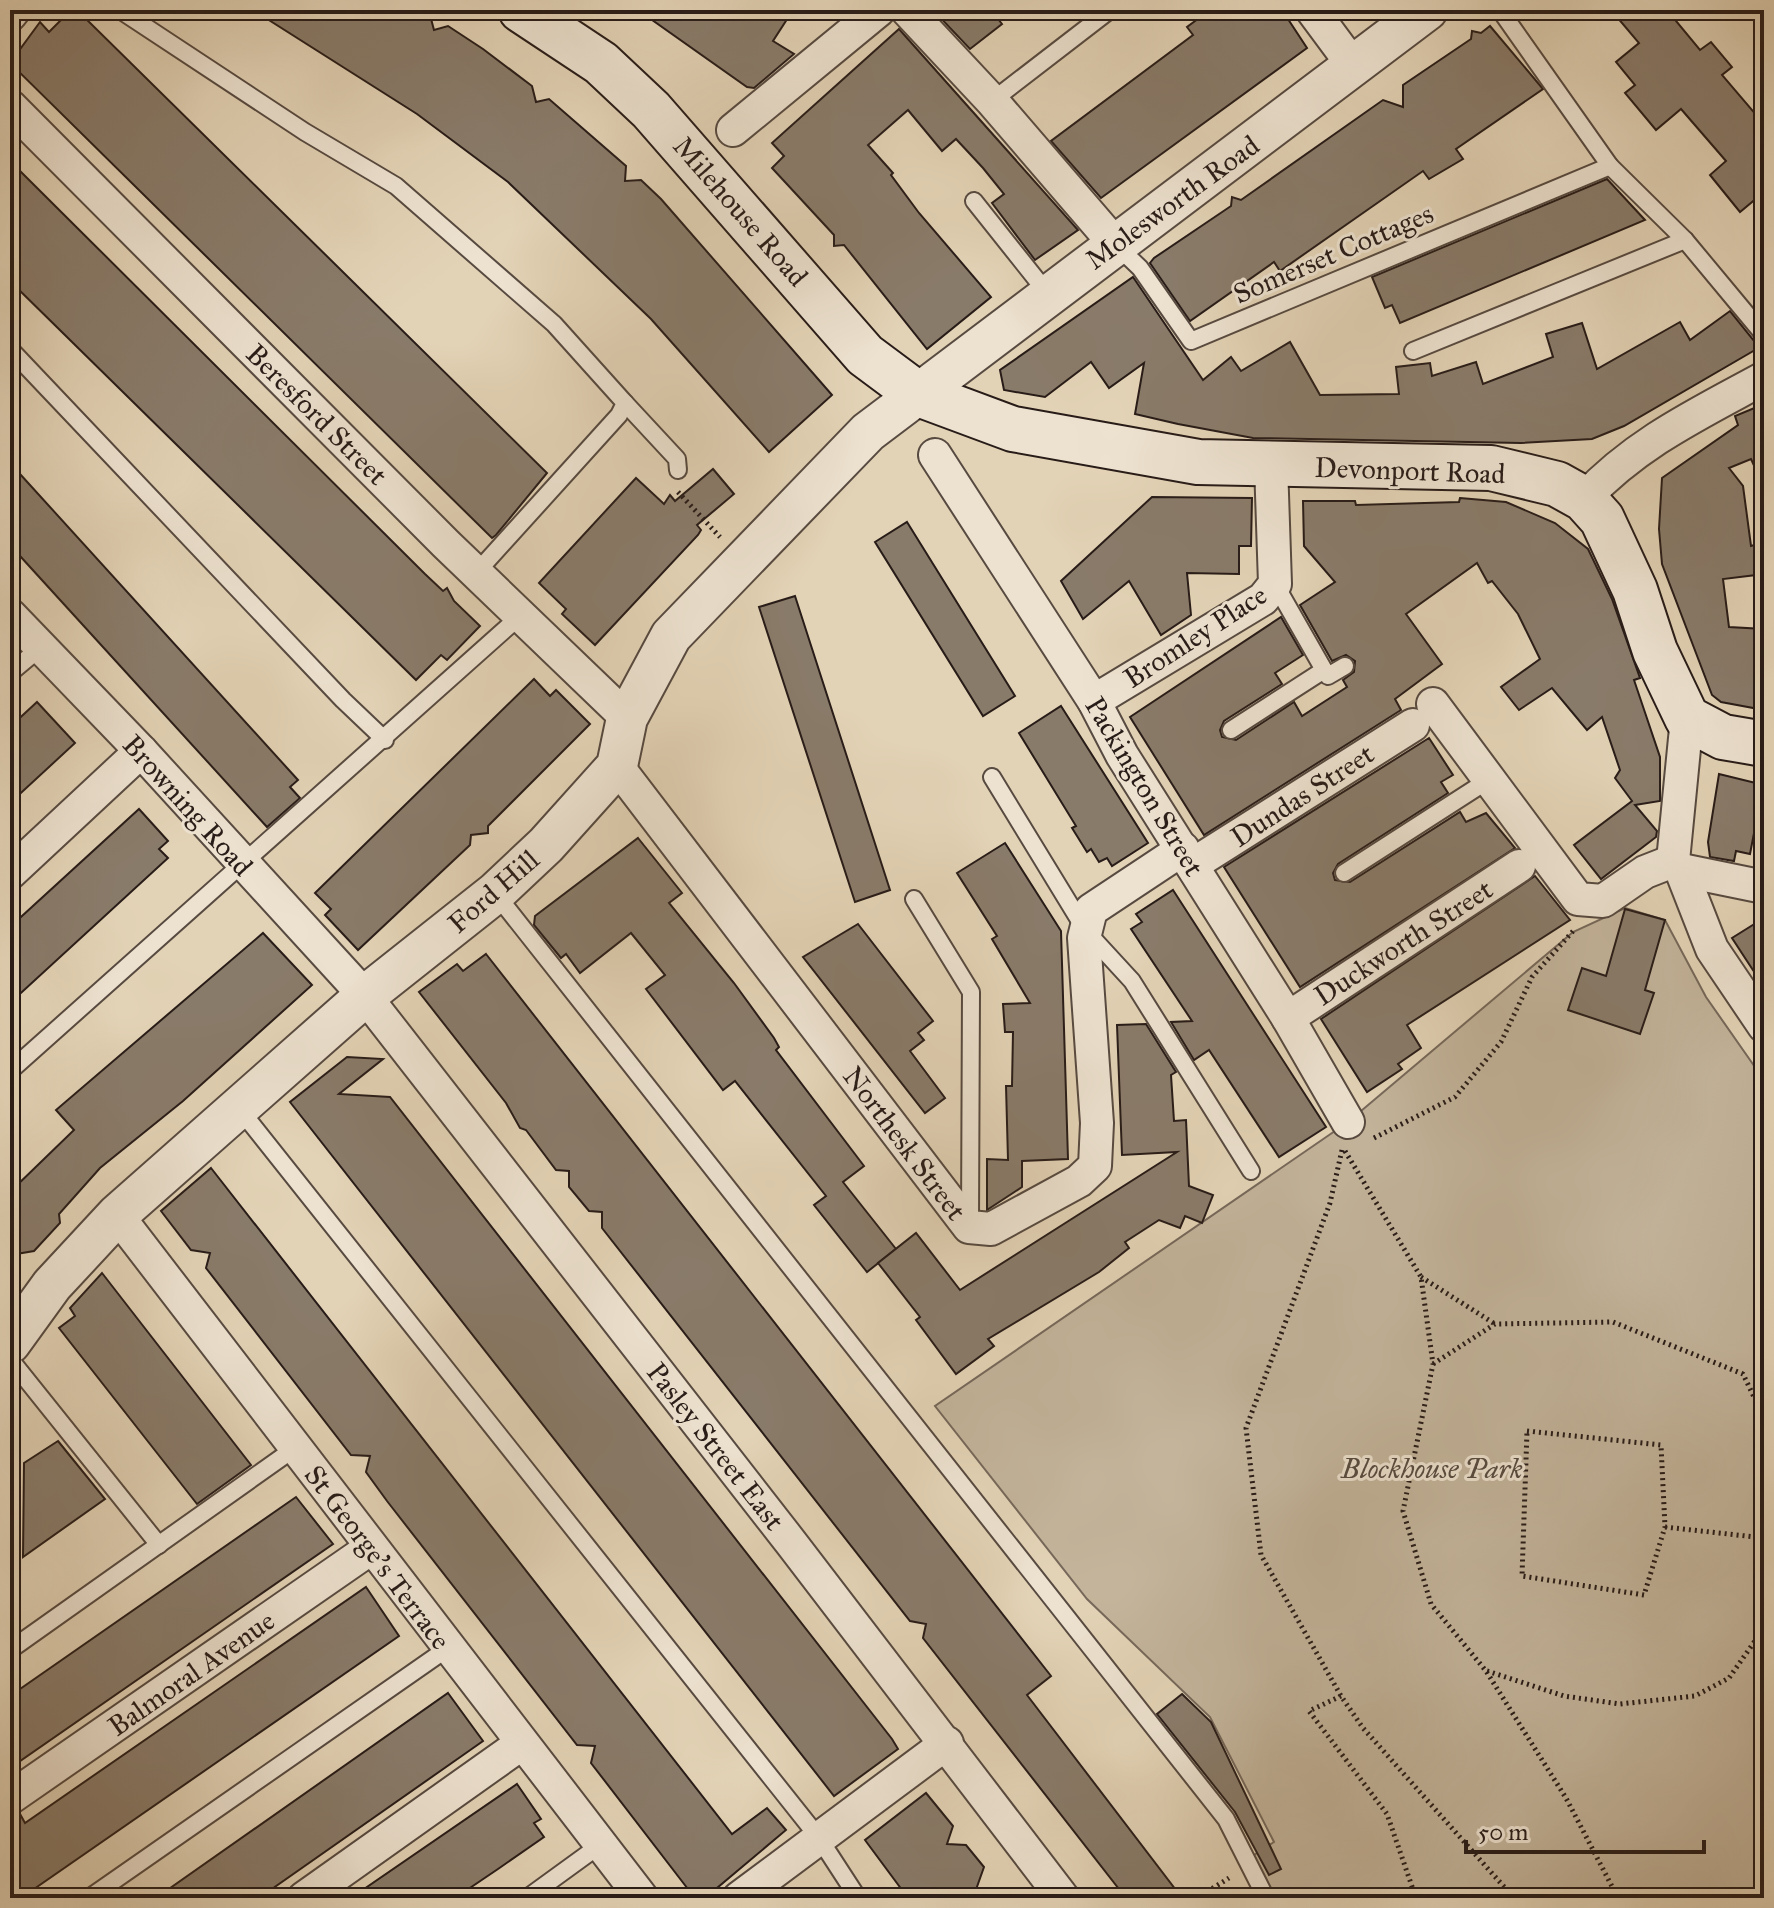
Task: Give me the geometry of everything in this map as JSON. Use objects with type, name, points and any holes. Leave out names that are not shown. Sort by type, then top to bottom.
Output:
[{"type":"main road","name":"Milehouse Road","points":[[521,10],[601,63],[651,110],[865,355],[916,393],[959,411]]},
{"type":"main road","name":"Devonport Road","points":[[959,411],[1013,429],[1198,462],[1491,468],[1541,479],[1584,499],[1602,519],[1627,571],[1655,651],[1687,718]]},
{"type":"main road","points":[[1687,718],[1723,737],[1764,744]]},
{"type":"street","points":[[10,15],[14,10]]},
{"type":"street","points":[[733,130],[879,10]]},
{"type":"street","points":[[907,10],[992,101],[1115,244]]},
{"type":"street","points":[[1312,10],[1355,68]]},
{"type":"street","name":"Molesworth Road","points":[[916,393],[1355,68],[1427,10]]},
{"type":"street","name":"Beresford Street","points":[[10,106],[476,573],[627,718]]},
{"type":"street","points":[[1584,499],[1611,470],[1647,443],[1764,378]]},
{"type":"street","points":[[617,766],[627,718],[671,636],[868,432],[916,393]]},
{"type":"street","name":"Packington Street","points":[[935,455],[1094,701],[1122,755],[1288,1018],[1356,1140]]},
{"type":"street","name":"Bromley Place","points":[[1094,701],[1263,599],[1275,584],[1271,464]]},
{"type":"street","name":"Browning Road","points":[[10,615],[141,751],[365,996]]},
{"type":"street","name":"Dundas Street","points":[[1188,857],[1423,714],[1490,779]]},
{"type":"street","points":[[1687,718],[1677,866],[1712,949],[1764,1026]]},
{"type":"street","points":[[10,873],[141,751]]},
{"type":"street","name":"Ford Hill","points":[[10,1343],[52,1285],[117,1215],[365,996],[495,893],[546,845],[617,766]]},
{"type":"street","name":"Northesk Street","points":[[617,766],[969,1227],[991,1229],[1079,1181],[1095,1166],[1097,1123],[1086,931]]},
{"type":"street","points":[[1490,779],[1578,899],[1603,901],[1645,872],[1677,866],[1764,887]]},
{"type":"street","points":[[1086,931],[1091,910],[1188,857]]},
{"type":"street","name":"Duckworth Street","points":[[1288,1018],[1519,866]]},
{"type":"street","name":"Pasley Street East","points":[[365,996],[947,1743],[1063,1898]]},
{"type":"street","name":"St George's Terrace","points":[[117,1215],[642,1898]]},
{"type":"street","name":"Balmoral Avenue","points":[[10,1798],[371,1548]]},
{"type":"street","points":[[739,1898],[947,1743]]},
{"type":"street","points":[[304,1898],[521,1744]]},
{"type":"lane","points":[[120,10],[305,132],[396,186],[554,324],[677,459],[678,470]]},
{"type":"lane","points":[[992,101],[1110,10]]},
{"type":"lane","points":[[1500,10],[1610,166],[1685,240],[1764,335]]},
{"type":"lane","name":"Somerset Cottages","points":[[1115,244],[1140,268],[1191,341],[1610,166]]},
{"type":"lane","points":[[974,201],[1048,294]]},
{"type":"lane","points":[[1413,351],[1685,240]]},
{"type":"lane","points":[[10,349],[343,700],[385,740]]},
{"type":"lane","points":[[476,573],[619,415],[625,403]]},
{"type":"lane","points":[[1275,584],[1328,676],[1345,666]]},
{"type":"lane","points":[[10,1071],[385,740],[520,616]]},
{"type":"lane","points":[[10,673],[41,647]]},
{"type":"lane","points":[[1231,730],[1324,670]]},
{"type":"lane","points":[[992,777],[1086,931],[1132,981],[1251,1171]]},
{"type":"lane","points":[[1344,873],[1490,779]]},
{"type":"lane","points":[[495,893],[1226,1819],[1266,1898]]},
{"type":"lane","points":[[914,899],[971,992],[969,1227]]},
{"type":"lane","points":[[238,1107],[819,1838],[858,1898]]},
{"type":"lane","points":[[10,1359],[159,1545]]},
{"type":"lane","points":[[10,1650],[295,1448]]},
{"type":"lane","points":[[89,1898],[448,1648]]},
{"type":"lane","points":[[527,1898],[600,1845]]},
{"type":"path","points":[[678,470],[677,490],[743,562]]},
{"type":"path","points":[[1514,1898],[1373,1739],[1341,1696],[1261,1555],[1246,1428],[1356,1140],[1455,1097],[1501,1042],[1532,977],[1573,932],[1589,900]]},
{"type":"path","points":[[1356,1140],[1421,1277],[1433,1364],[1403,1511],[1431,1604],[1486,1671],[1566,1798],[1618,1898]]},
{"type":"path","points":[[1421,1277],[1495,1324]]},
{"type":"path","points":[[1433,1364],[1495,1324],[1613,1322],[1743,1374],[1764,1418]]},
{"type":"path","points":[[1527,1431],[1661,1445],[1665,1527],[1644,1595],[1522,1576],[1527,1431]]},
{"type":"path","points":[[1665,1527],[1764,1538]]},
{"type":"path","points":[[1486,1671],[1564,1696],[1620,1704],[1695,1696],[1729,1678],[1764,1628]]},
{"type":"path","points":[[1341,1696],[1309,1711],[1387,1814],[1416,1898]]},
{"type":"path","points":[[1197,1898],[1228,1877]]},
{"type":"green space","name":"Blockhouse Park","points":[[1625,908],[1665,920],[1706,997],[1764,1080],[1764,1898],[1275,1898],[1254,1855],[1274,1842],[1210,1717],[1087,1599],[935,1406],[1348,1122],[1573,932]]},
{"type":"building","points":[[71,10],[77,10],[547,473],[496,535],[492,538],[10,63],[40,22],[49,32]]},
{"type":"building","points":[[253,10],[422,10],[430,15],[434,30],[448,26],[483,49],[532,86],[536,102],[549,99],[626,166],[625,181],[641,180],[661,199],[832,395],[769,452],[651,319],[508,182],[417,114]]},
{"type":"building","points":[[638,10],[793,10],[773,41],[794,54],[754,88],[747,87]]},
{"type":"building","points":[[933,10],[991,10],[1002,24],[970,49]]},
{"type":"building","points":[[1210,10],[1282,10],[1307,48],[1101,198],[1051,141],[1193,35],[1187,27]]},
{"type":"building","points":[[1611,10],[1667,10],[1700,50],[1711,42],[1732,67],[1722,75],[1764,124],[1764,192],[1740,212],[1710,175],[1726,161],[1681,109],[1656,130],[1625,93],[1635,85],[1616,62],[1639,43]]},
{"type":"building","points":[[1490,26],[1543,89],[1456,149],[1463,159],[1429,179],[1423,171],[1280,271],[1274,262],[1190,321],[1150,263],[1154,258],[1231,206],[1232,197],[1241,200],[1383,100],[1403,107],[1403,85],[1471,39],[1472,31],[1481,33]]},
{"type":"building","points":[[899,29],[1078,230],[1035,260],[992,203],[1004,194],[983,168],[956,139],[942,151],[908,110],[868,145],[893,173],[891,175],[919,213],[991,297],[927,349],[844,245],[834,246],[834,235],[772,168],[784,156],[772,143]]},
{"type":"building","points":[[10,161],[425,574],[443,591],[447,588],[454,601],[480,626],[447,660],[441,655],[416,680],[10,281]]},
{"type":"building","points":[[1607,179],[1645,220],[1400,323],[1392,305],[1385,308],[1372,277]]},
{"type":"building","points":[[1133,277],[1203,380],[1231,357],[1241,371],[1290,342],[1320,395],[1399,394],[1396,367],[1430,363],[1432,376],[1476,362],[1483,384],[1553,357],[1546,334],[1582,323],[1597,369],[1680,322],[1690,340],[1730,311],[1755,342],[1755,350],[1624,426],[1592,439],[1521,443],[1253,438],[1178,424],[1135,414],[1144,363],[1109,388],[1091,362],[1045,397],[1004,390],[1000,370]]},
{"type":"building","points":[[1764,404],[1764,487],[1751,459],[1729,468],[1743,486],[1751,546],[1764,542],[1764,574],[1723,579],[1729,627],[1764,629],[1764,710],[1721,702],[1712,695],[1662,564],[1659,529],[1662,478],[1738,425],[1735,416]]},
{"type":"building","points":[[10,463],[298,780],[290,787],[300,798],[267,827],[10,545]]},
{"type":"building","points":[[713,469],[734,494],[697,525],[701,530],[698,535],[595,645],[562,614],[566,609],[539,583],[636,478],[664,504],[670,495],[675,501]]},
{"type":"building","points":[[1152,497],[1252,498],[1251,546],[1239,546],[1239,574],[1187,573],[1191,615],[1161,635],[1129,581],[1083,619],[1061,581]]},
{"type":"building","points":[[1460,498],[1506,502],[1555,523],[1588,549],[1612,599],[1640,678],[1634,680],[1660,757],[1660,801],[1635,805],[1657,831],[1656,837],[1601,879],[1574,845],[1632,801],[1615,778],[1620,770],[1602,717],[1587,730],[1552,688],[1519,710],[1501,687],[1540,659],[1518,614],[1492,581],[1488,583],[1477,563],[1406,614],[1442,664],[1395,699],[1401,710],[1204,835],[1130,717],[1281,617],[1303,655],[1275,673],[1282,684],[1224,721],[1220,730],[1222,737],[1236,740],[1294,702],[1302,716],[1347,687],[1343,680],[1354,672],[1355,661],[1346,655],[1332,661],[1300,605],[1335,582],[1304,546],[1303,501],[1355,501],[1356,505],[1459,502]]},
{"type":"building","points":[[907,522],[1015,696],[983,716],[875,542]]},
{"type":"building","points":[[795,596],[890,890],[855,902],[759,607]]},
{"type":"building","points":[[534,679],[550,696],[556,690],[590,724],[488,826],[488,833],[471,835],[470,845],[358,950],[325,915],[331,909],[315,893]]},
{"type":"building","points":[[37,702],[75,743],[10,803],[10,727]]},
{"type":"building","points":[[1061,706],[1148,843],[1112,866],[1107,858],[1099,862],[1091,849],[1087,852],[1072,828],[1076,826],[1019,733]]},
{"type":"building","points":[[1429,738],[1453,775],[1441,782],[1448,793],[1338,864],[1333,873],[1335,880],[1350,882],[1460,812],[1466,822],[1486,813],[1515,848],[1300,987],[1224,867]]},
{"type":"building","points":[[1719,774],[1764,785],[1764,830],[1755,828],[1750,854],[1736,851],[1734,861],[1710,857],[1708,842]]},
{"type":"building","points":[[139,809],[168,841],[159,849],[168,858],[10,1003],[10,927]]},
{"type":"building","points":[[638,838],[682,893],[669,903],[734,983],[774,1038],[779,1047],[776,1050],[864,1166],[843,1182],[896,1249],[867,1272],[814,1205],[826,1196],[735,1081],[723,1090],[646,989],[665,975],[631,933],[580,973],[566,954],[561,958],[534,925],[535,916]]},
{"type":"building","points":[[1005,843],[1061,931],[1068,1159],[1022,1161],[1022,1187],[987,1210],[987,1159],[1008,1160],[1006,1086],[1012,1086],[1013,1032],[1005,1032],[1003,1004],[1030,1003],[992,939],[997,936],[957,873]]},
{"type":"building","points":[[1535,876],[1570,920],[1407,1025],[1421,1048],[1398,1064],[1402,1069],[1367,1092],[1321,1019]]},
{"type":"building","points":[[1173,890],[1326,1127],[1279,1157],[1209,1050],[1194,1060],[1171,1022],[1192,1021],[1131,929],[1142,922],[1136,914]]},
{"type":"building","points":[[1625,909],[1665,920],[1645,990],[1654,993],[1640,1034],[1568,1010],[1582,968],[1606,976]]},
{"type":"building","points":[[1764,918],[1764,987],[1732,938]]},
{"type":"building","points":[[858,924],[933,1021],[918,1033],[924,1040],[910,1051],[945,1098],[925,1113],[803,957]]},
{"type":"building","points":[[263,933],[312,985],[183,1101],[100,1168],[59,1214],[60,1223],[34,1251],[10,1255],[10,1192],[74,1130],[56,1110]]},
{"type":"building","points":[[486,954],[1051,1676],[1027,1695],[1182,1898],[1126,1898],[923,1638],[926,1624],[910,1621],[602,1228],[602,1212],[589,1211],[569,1187],[569,1171],[556,1170],[526,1130],[520,1128],[506,1103],[419,992],[457,964],[463,971]]},
{"type":"building","points":[[1146,1024],[1176,1072],[1171,1075],[1174,1121],[1186,1120],[1189,1186],[1213,1195],[1202,1223],[1185,1216],[1180,1228],[1159,1220],[1125,1242],[1129,1248],[1099,1272],[988,1339],[994,1346],[956,1374],[916,1320],[920,1317],[878,1263],[916,1233],[960,1290],[1177,1152],[1122,1155],[1117,1025]]},
{"type":"building","points":[[347,1057],[383,1059],[339,1094],[390,1097],[892,1739],[898,1749],[834,1796],[290,1102]]},
{"type":"building","points":[[211,1168],[732,1834],[767,1808],[786,1830],[705,1898],[691,1893],[591,1763],[595,1746],[577,1745],[387,1501],[366,1472],[370,1456],[351,1455],[206,1268],[210,1253],[191,1250],[161,1211]]},
{"type":"building","points":[[102,1273],[251,1465],[197,1504],[59,1328],[75,1316],[70,1308]]},
{"type":"building","points":[[58,1441],[105,1499],[23,1557],[24,1463]]},
{"type":"building","points":[[296,1497],[333,1544],[10,1768],[10,1696]]},
{"type":"building","points":[[366,1587],[399,1636],[21,1898],[10,1898],[10,1817],[20,1814],[25,1823]]},
{"type":"building","points":[[448,1693],[483,1741],[466,1753],[259,1898],[156,1898]]},
{"type":"building","points":[[1182,1694],[1211,1722],[1281,1869],[1269,1875],[1235,1812],[1157,1714]]},
{"type":"building","points":[[517,1784],[541,1819],[534,1823],[544,1837],[498,1869],[455,1898],[351,1898]]},
{"type":"building","points":[[926,1793],[953,1826],[947,1844],[966,1845],[984,1867],[973,1898],[908,1898],[865,1840]]}]
